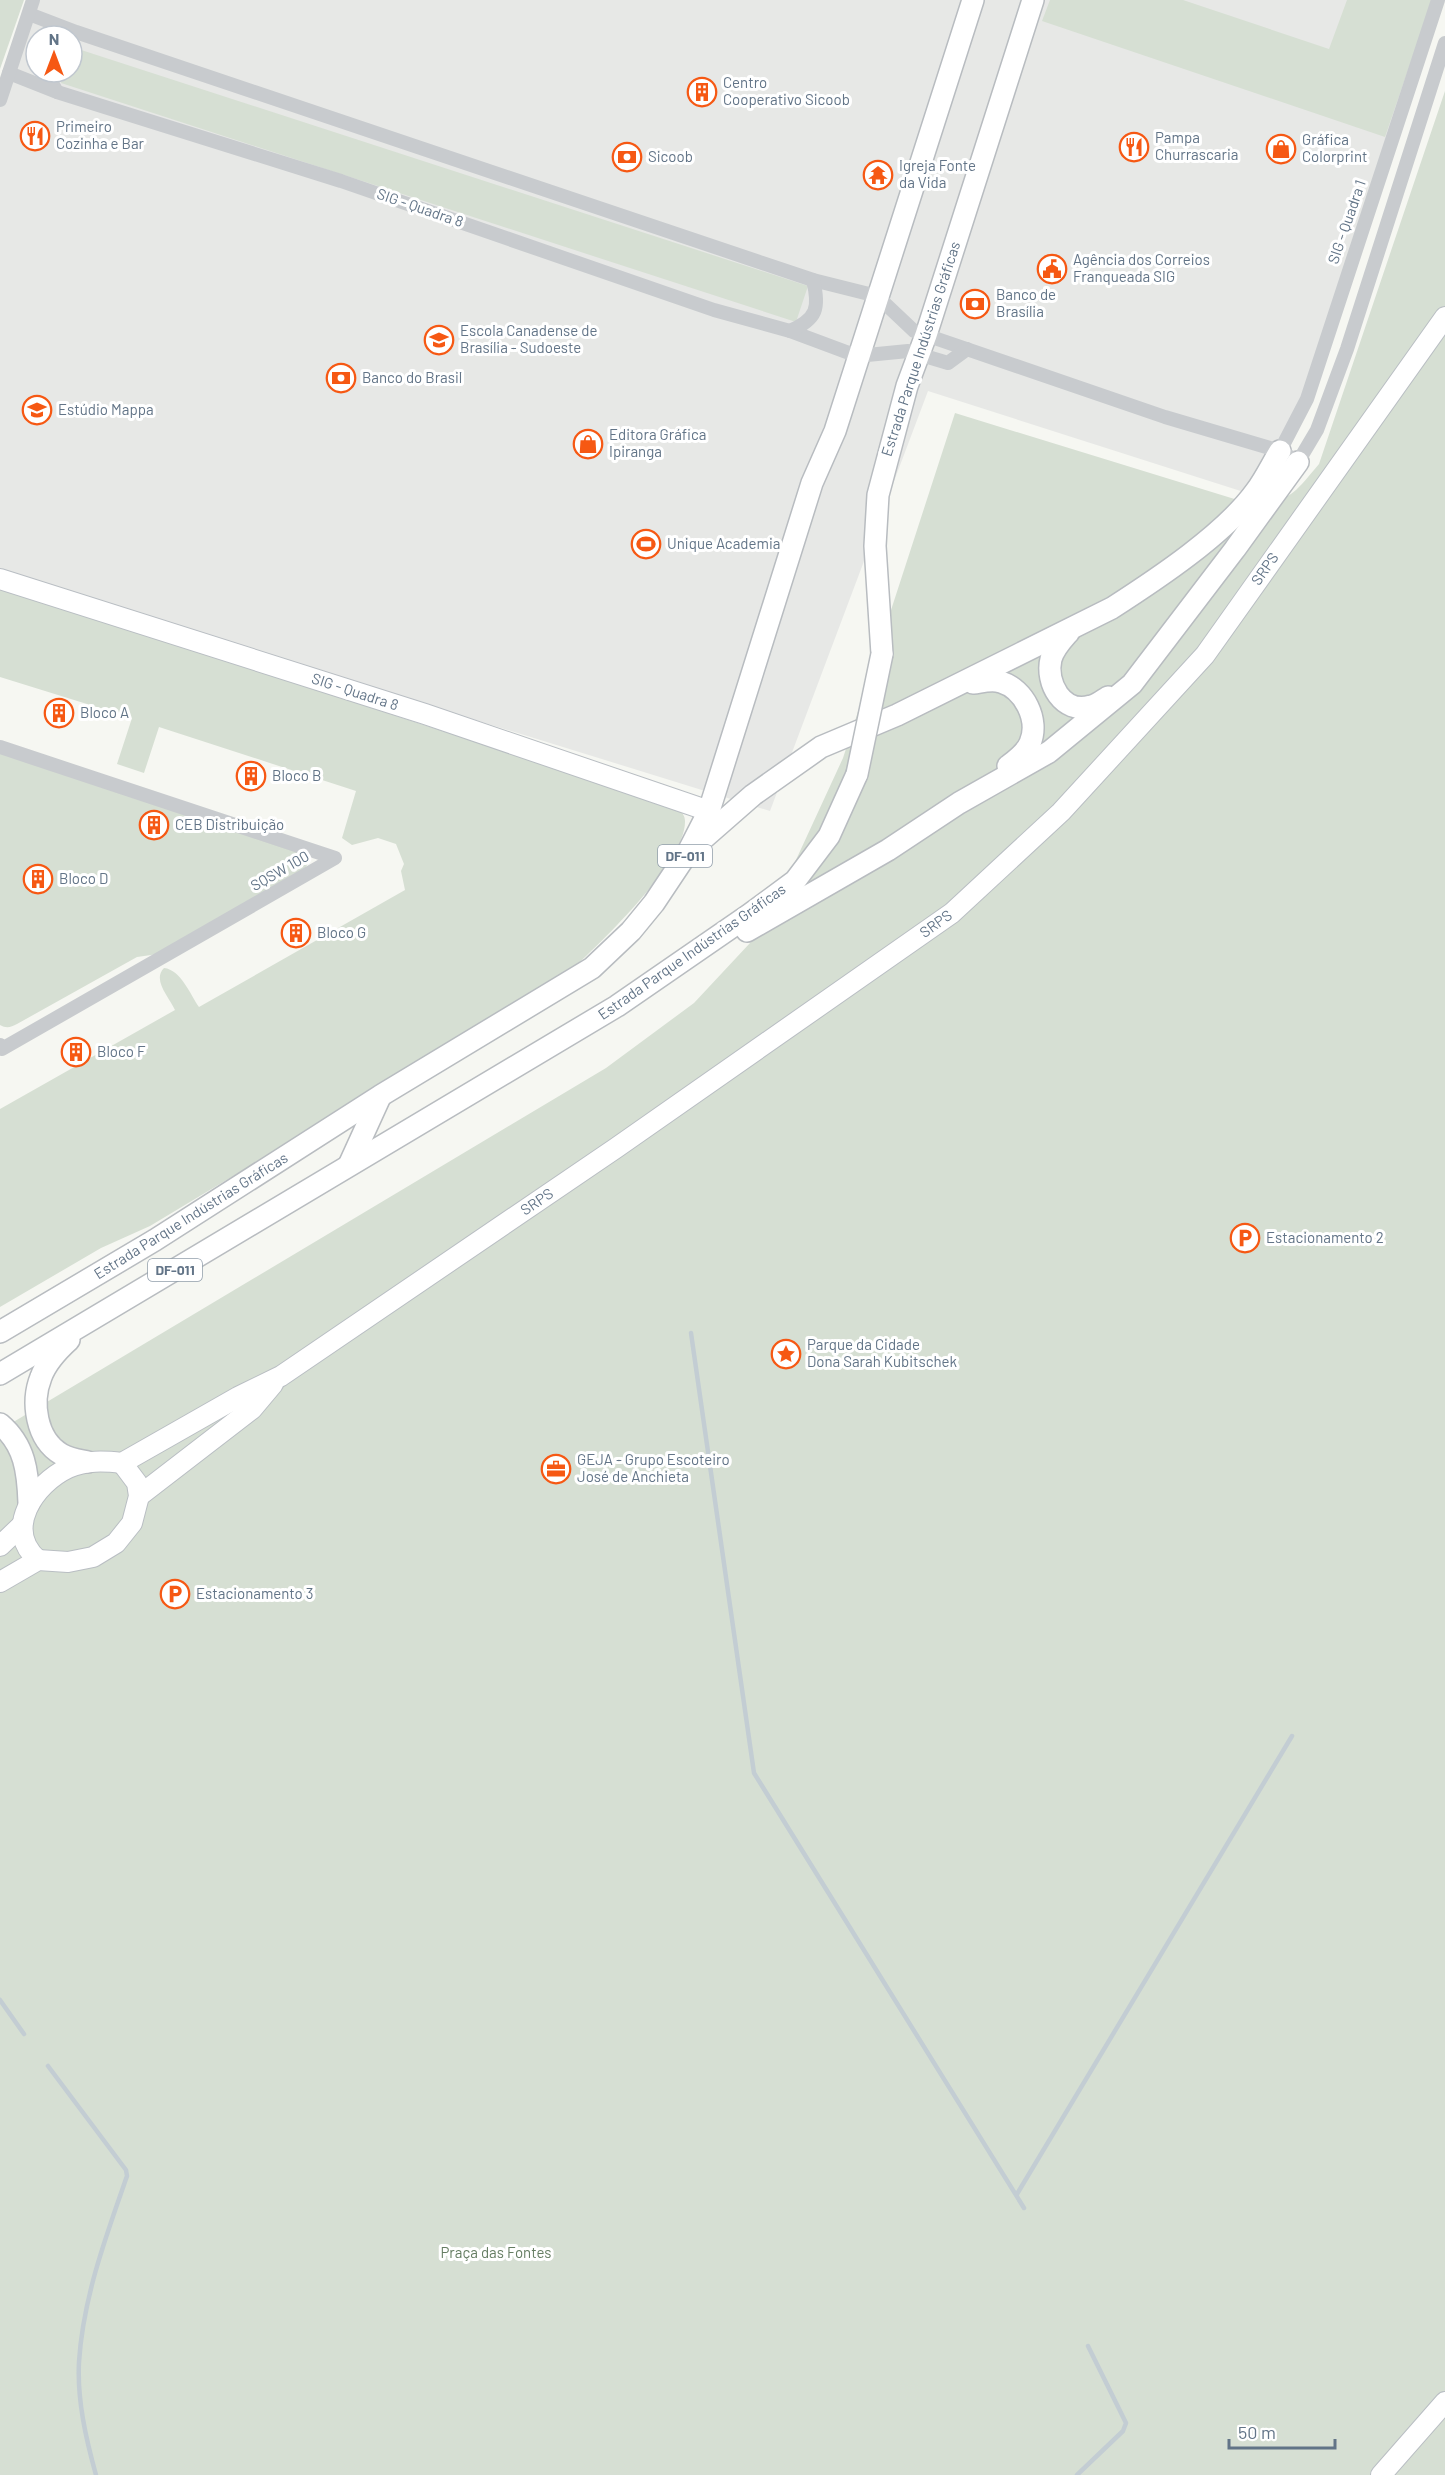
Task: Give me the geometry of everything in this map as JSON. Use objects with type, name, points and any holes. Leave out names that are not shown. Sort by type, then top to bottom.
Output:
[{"type":"main road","name":"Estrada Parque Indústrias Gráficas","points":[[0,1332],[155,1240],[380,1096],[592,968],[632,931],[654,903],[688,852],[709,811],[812,483],[835,431],[973,0]]},
{"type":"main road","name":"Estrada Parque Indústrias Gráficas","points":[[0,1374],[617,1006],[795,881],[829,836],[857,774],[882,654],[875,546],[878,495],[920,340],[1033,0]]},
{"type":"main road","name":"SRPS","points":[[123,1463],[238,1397],[281,1376],[616,1148],[960,905],[1061,812],[1205,655],[1445,317]]},
{"type":"main road","points":[[688,852],[753,795],[809,754],[959,685],[1071,629],[1135,593],[1227,525],[1289,456]]},
{"type":"main road","points":[[959,803],[1049,752],[1132,684],[1235,549],[1289,456]]},
{"type":"main road","name":"SIG - Quadra 8","points":[[0,579],[425,714],[709,811]]},
{"type":"main road","points":[[1071,629],[1057,646],[1052,657],[1050,681],[1055,693],[1076,706],[1091,707],[1132,684]]},
{"type":"main road","points":[[617,1006],[888,850],[959,803],[1022,755],[1031,742],[1033,729],[1028,707],[1021,694],[1012,687],[994,680],[959,685]]},
{"type":"main road","points":[[350,1165],[380,1096]]},
{"type":"main road","points":[[0,1582],[38,1560],[68,1562],[93,1557],[116,1543],[132,1523],[139,1496],[137,1483],[123,1463],[70,1459],[58,1453],[47,1440],[39,1423],[35,1403],[41,1377],[57,1351],[86,1323]]},
{"type":"main road","name":"SRPS","points":[[139,1496],[252,1408],[281,1376]]},
{"type":"main road","points":[[0,1424],[18,1444],[24,1460],[29,1503]]},
{"type":"main road","points":[[0,1545],[21,1526],[29,1503],[36,1491],[48,1479],[68,1468],[88,1462]]},
{"type":"main road","points":[[21,1526],[25,1544],[38,1560]]},
{"type":"main road","points":[[1381,2475],[1445,2402]]},
{"type":"street","points":[[0,100],[33,0]]},
{"type":"street","name":"SIG - Quadra 1","points":[[1289,456],[1438,0]]},
{"type":"street","points":[[29,14],[49,24]]},
{"type":"street","points":[[84,39],[813,280],[877,296],[920,340],[948,363],[967,349]]},
{"type":"street","points":[[920,340],[967,349],[1289,456],[1317,430],[1347,349],[1445,44]]},
{"type":"street","name":"SIG - Quadra 8","points":[[9,73],[57,92],[341,181],[714,310],[790,331],[858,356]]},
{"type":"street","points":[[53,84],[57,92]]},
{"type":"street","points":[[790,331],[810,319],[815,310],[817,300],[813,280]]},
{"type":"street","points":[[858,356],[908,351],[920,340]]},
{"type":"street","name":"SQSW 100","points":[[0,747],[334,858],[1,1048]]},
{"type":"shaded area","points":[[28,0],[1437,0],[1272,501],[928,391],[770,811],[0,573],[0,85]]},
{"type":"green space","points":[[0,0],[24,0],[0,69]]},
{"type":"green space","points":[[1050,0],[1183,0],[1329,49],[1347,0],[1432,0],[1385,137],[1042,21]]},
{"type":"green space","points":[[84,51],[808,286],[796,322],[64,84],[84,84]]},
{"type":"green space","name":"Parque da Cidade Dona Sarah Kubitschek","points":[[1445,91],[1445,2475],[0,2475],[0,1430],[606,1068],[694,1003],[765,927],[843,758],[955,413],[1241,501],[1278,500],[1294,492],[1319,464]]},
{"type":"green space","points":[[0,586],[680,809],[685,821],[681,839],[656,881],[617,925],[565,976],[150,1226],[101,1248],[0,1307],[0,1109],[175,1010],[161,983],[161,973],[164,968],[180,978],[199,1007],[405,890],[401,871],[404,864],[396,844],[378,838],[352,845],[342,838],[356,791],[159,727],[144,773],[117,764],[132,718],[0,677]]},
{"type":"green space","points":[[0,751],[307,854],[310,859],[305,869],[158,954],[137,957],[17,1024],[9,1027],[2,1026],[0,1025]]},
{"type":"waterway","points":[[691,1333],[754,1773],[1024,2208]]},
{"type":"waterway","points":[[1017,2194],[1292,1736]]},
{"type":"waterway","points":[[0,2000],[24,2034]]},
{"type":"waterway","points":[[48,2066],[126,2170],[127,2176],[90,2291],[81,2338],[79,2362],[81,2405],[96,2475]]},
{"type":"waterway","points":[[1077,2475],[1123,2431],[1126,2423],[1088,2346]]},
{"type":"place","name":"Centro Cooperativo Sicoob","points":[[702,92]]},
{"type":"place","name":"Primeiro Cozinha e Bar","points":[[35,136]]},
{"type":"place","name":"Pampa Churrascaria","points":[[1134,147]]},
{"type":"place","name":"Gráfica Colorprint","points":[[1281,149]]},
{"type":"place","name":"Sicoob","points":[[627,157]]},
{"type":"place","name":"Igreja Fonte da Vida","points":[[878,175]]},
{"type":"place","name":"Agência dos Correios Franqueada SIG","points":[[1052,269]]},
{"type":"place","name":"Banco de Brasília","points":[[975,304]]},
{"type":"place","name":"Escola Canadense de Brasília - Sudoeste","points":[[439,340]]},
{"type":"place","name":"Banco do Brasil","points":[[341,378]]},
{"type":"place","name":"Estúdio Mappa","points":[[37,410]]},
{"type":"place","name":"Editora Gráfica Ipiranga","points":[[588,444]]},
{"type":"place","name":"Unique Academia","points":[[646,544]]},
{"type":"place","name":"Bloco A","points":[[59,713]]},
{"type":"place","name":"Bloco B","points":[[251,776]]},
{"type":"place","name":"CEB Distribuição","points":[[154,825]]},
{"type":"place","name":"Bloco D","points":[[38,879]]},
{"type":"place","name":"Bloco G","points":[[296,933]]},
{"type":"place","name":"Bloco F","points":[[76,1052]]},
{"type":"place","name":"Estacionamento 2","points":[[1245,1238]]},
{"type":"place","name":"Parque da Cidade Dona Sarah Kubitschek","points":[[786,1354]]},
{"type":"place","name":"GEJA - Grupo Escoteiro José de Anchieta","points":[[556,1469]]},
{"type":"place","name":"Estacionamento 3","points":[[175,1594]]},
{"type":"park label","name":"Praça das Fontes","points":[[496,2253]]}]
